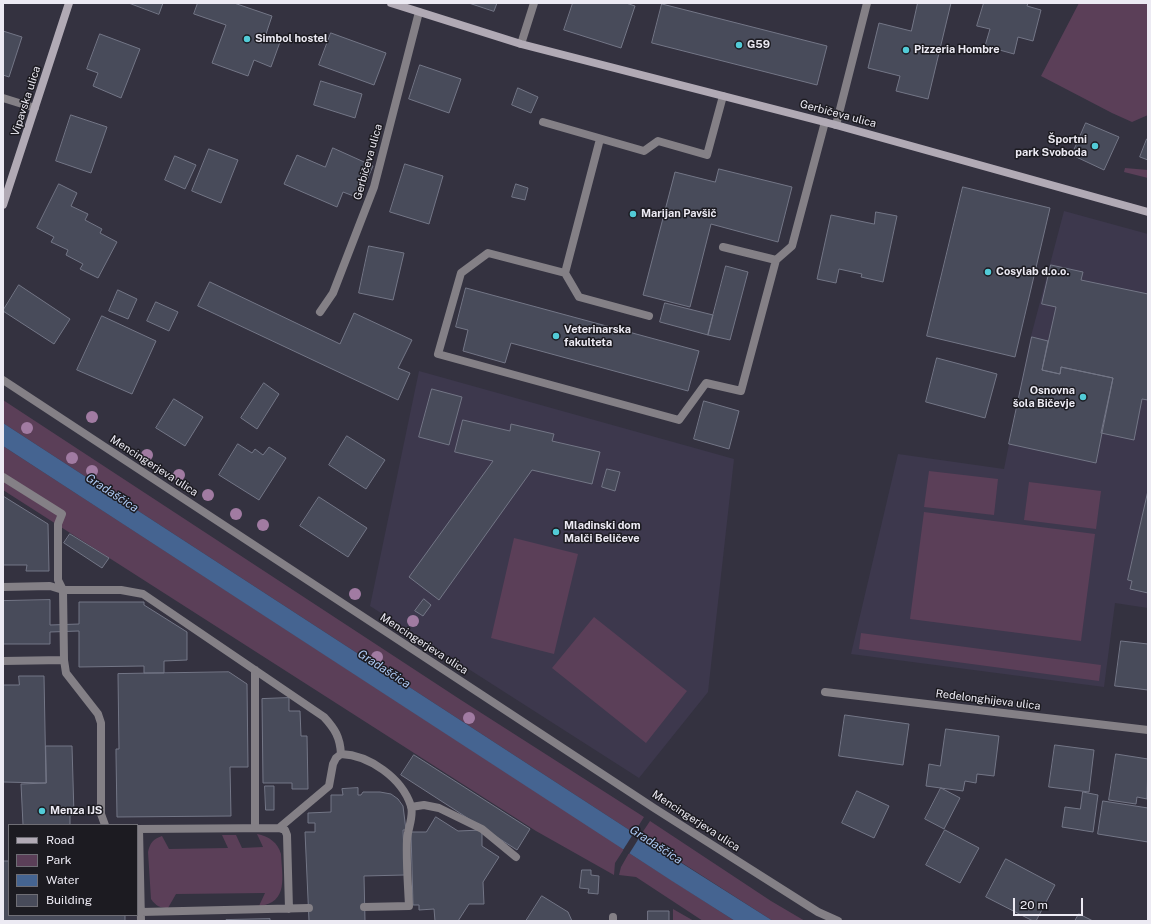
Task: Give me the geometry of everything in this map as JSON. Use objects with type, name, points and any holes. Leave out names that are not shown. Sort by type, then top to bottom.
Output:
[{"type":"street","name":"Vipavska ulica","points":[[3,205],[69,3]]},
{"type":"street","name":"Gerbičeva ulica","points":[[391,3],[521,44],[825,122],[1148,212]]},
{"type":"street","points":[[521,44],[534,3]]},
{"type":"street","points":[[836,125],[867,3]]},
{"type":"street","name":"Gerbičeva ulica","points":[[320,312],[332,293],[374,187],[419,12]]},
{"type":"street","points":[[543,122],[644,151],[658,141],[706,155],[723,96]]},
{"type":"street","points":[[3,98],[35,108]]},
{"type":"street","points":[[565,273],[488,253],[461,273],[438,354],[679,420],[706,383],[742,391],[776,260],[792,246],[825,122]]},
{"type":"street","points":[[600,139],[565,273],[579,297],[649,316]]},
{"type":"street","points":[[723,247],[776,260]]},
{"type":"street","name":"Mencingerjeva ulica","points":[[3,380],[647,803],[818,912],[838,921]]},
{"type":"street","points":[[3,477],[62,514],[58,524],[58,580],[63,590],[64,660],[66,673],[100,718],[101,814],[105,824]]},
{"type":"street","points":[[3,587],[50,586],[63,590],[121,590],[143,594],[324,717],[335,730],[340,744],[341,754]]},
{"type":"street","points":[[3,661],[64,660]]},
{"type":"street","points":[[255,670],[255,828]]},
{"type":"street","name":"Redelonghijeva ulica","points":[[825,692],[1148,730]]},
{"type":"street","points":[[279,828],[329,786],[333,764],[336,758],[341,754],[357,756],[379,767],[391,777],[407,797],[412,814],[407,838],[408,906],[364,907]]},
{"type":"street","points":[[411,807],[424,805],[439,808],[482,829],[516,857]]},
{"type":"street","points":[[141,921],[138,829],[279,828],[285,830],[287,835],[289,909]]},
{"type":"street","points":[[141,912],[309,908]]},
{"type":"shaded area","name":"Osnovna šola Bičevje","points":[[1064,211],[1148,234],[1148,608],[1115,603],[1104,687],[851,654],[898,454],[1004,469],[1030,340]]},
{"type":"shaded area","name":"Mladinski dom Malči Beličeve","points":[[419,371],[734,459],[708,692],[639,778],[370,606]]},
{"type":"green space","points":[[1079,3],[1148,3],[1148,115],[1132,122],[1041,76]]},
{"type":"green space","points":[[1125,168],[1148,170],[1148,178],[1124,172]]},
{"type":"green space","points":[[3,400],[461,700],[644,817],[634,833],[3,423]]},
{"type":"green space","points":[[3,446],[624,849],[615,863],[614,875],[536,831],[3,490]]},
{"type":"green space","points":[[929,471],[998,479],[994,515],[924,507]]},
{"type":"green space","points":[[1029,482],[1101,491],[1096,529],[1024,520]]},
{"type":"green space","points":[[924,512],[1095,534],[1081,641],[910,619]]},
{"type":"green space","points":[[514,538],[578,554],[554,654],[491,638]]},
{"type":"green space","points":[[594,617],[687,691],[646,743],[552,668]]},
{"type":"green space","points":[[861,633],[1101,665],[1099,681],[859,649]]},
{"type":"green space","points":[[650,821],[771,901],[805,921],[773,921],[640,836]]},
{"type":"green space","points":[[257,834],[265,836],[275,843],[281,854],[282,887],[275,900],[269,904],[259,906],[265,893],[176,894],[168,908],[158,906],[151,899],[148,852],[151,844],[156,838],[162,836],[169,849],[228,848],[222,835],[236,835],[242,848],[263,847]]},
{"type":"green space","points":[[629,853],[735,921],[703,921],[636,877],[619,875],[621,867]]},
{"type":"green space","points":[[673,909],[694,921],[673,921]]},
{"type":"water","points":[[3,423],[634,833],[773,921],[735,921],[672,881],[3,446]]},
{"type":"pier","points":[[635,831],[641,835],[629,854],[623,850]]},
{"type":"building","points":[[129,3],[163,3],[159,14]]},
{"type":"building","name":"Simbol hostel","points":[[198,3],[234,3],[272,16],[265,37],[280,42],[271,67],[254,60],[248,76],[212,63],[226,25],[194,14]]},
{"type":"building","points":[[469,3],[497,3],[494,11]]},
{"type":"building","points":[[573,3],[626,3],[635,6],[621,48],[564,30]]},
{"type":"building","name":"Pizzeria Hombre","points":[[918,3],[951,3],[928,99],[896,91],[900,76],[868,68],[879,23],[911,31]]},
{"type":"building","points":[[984,3],[1028,3],[1027,6],[1041,10],[1033,41],[1018,37],[1014,54],[985,46],[990,29],[977,26]]},
{"type":"building","name":"G59","points":[[662,4],[827,46],[817,85],[652,43]]},
{"type":"building","points":[[3,31],[22,37],[9,77],[3,75]]},
{"type":"building","points":[[331,33],[386,53],[374,85],[319,65]]},
{"type":"building","points":[[100,34],[140,49],[121,98],[93,86],[98,73],[87,69]]},
{"type":"building","points":[[420,65],[461,79],[449,113],[409,99]]},
{"type":"building","points":[[321,81],[362,94],[355,118],[314,105]]},
{"type":"building","points":[[518,88],[538,97],[531,113],[512,105]]},
{"type":"building","points":[[71,115],[107,127],[91,173],[56,161]]},
{"type":"building","name":"Športni park Svoboda","points":[[1086,123],[1119,137],[1104,170],[1072,155]]},
{"type":"building","points":[[1148,139],[1148,160],[1140,157]]},
{"type":"building","points":[[333,148],[373,166],[359,198],[343,192],[337,207],[284,184],[297,155],[325,167]]},
{"type":"building","points":[[209,149],[238,160],[221,203],[192,191]]},
{"type":"building","points":[[175,156],[196,165],[185,189],[165,180]]},
{"type":"building","points":[[405,164],[443,176],[429,224],[390,212]]},
{"type":"building","points":[[719,169],[792,187],[778,242],[711,224],[690,307],[643,295],[675,172],[715,182]]},
{"type":"building","points":[[59,184],[77,193],[71,206],[88,214],[85,220],[102,229],[100,233],[117,242],[98,278],[80,269],[83,264],[66,255],[68,250],[51,242],[54,237],[37,228]]},
{"type":"building","points":[[516,184],[528,188],[525,200],[512,197]]},
{"type":"building","name":"Cosylab d.o.o.","points":[[963,187],[1050,208],[1015,357],[927,336]]},
{"type":"building","points":[[876,212],[897,216],[883,282],[861,277],[862,274],[839,269],[836,283],[817,279],[831,215],[874,224]]},
{"type":"building","points":[[369,246],[404,253],[393,300],[359,293]]},
{"type":"building","name":"Osnovna šola Bičevje","points":[[1051,265],[1083,272],[1081,280],[1148,294],[1148,400],[1142,399],[1134,440],[1101,433],[1113,378],[1061,367],[1060,374],[1042,370],[1056,307],[1042,304]]},
{"type":"building","points":[[726,266],[748,272],[730,340],[708,335]]},
{"type":"building","points":[[210,282],[340,344],[354,313],[412,340],[398,368],[410,373],[398,400],[198,306]]},
{"type":"building","points":[[19,285],[70,319],[54,344],[3,311]]},
{"type":"building","name":"Veterinarska fakulteta","points":[[466,288],[699,351],[688,391],[511,343],[505,363],[463,351],[468,330],[456,327]]},
{"type":"building","points":[[118,290],[137,299],[128,319],[109,311]]},
{"type":"building","points":[[156,302],[178,312],[169,331],[147,321]]},
{"type":"building","points":[[665,303],[713,315],[708,335],[660,322]]},
{"type":"building","points":[[102,316],[156,341],[132,394],[77,370]]},
{"type":"building","points":[[1032,337],[1048,341],[1042,370],[1060,374],[1061,367],[1113,378],[1096,463],[1009,444]]},
{"type":"building","points":[[937,358],[997,374],[985,418],[926,402]]},
{"type":"building","points":[[264,383],[279,394],[257,429],[241,418]]},
{"type":"building","points":[[432,389],[462,397],[449,445],[419,437]]},
{"type":"building","points":[[174,399],[203,417],[185,446],[156,428]]},
{"type":"building","points":[[704,401],[739,411],[729,449],[694,439]]},
{"type":"building","points":[[463,420],[510,431],[511,424],[554,434],[552,441],[600,452],[592,484],[532,470],[439,600],[409,577],[493,461],[455,452]]},
{"type":"building","points":[[347,436],[385,460],[366,489],[329,465]]},
{"type":"building","points":[[238,444],[252,453],[255,449],[263,455],[269,447],[286,458],[259,500],[219,475]]},
{"type":"building","points":[[607,469],[620,472],[615,491],[602,487]]},
{"type":"building","points":[[1148,491],[1148,593],[1130,589],[1132,581],[1128,580]]},
{"type":"building","points":[[3,496],[48,524],[49,571],[26,571],[27,565],[3,565]]},
{"type":"building","points":[[319,497],[367,528],[348,557],[300,526]]},
{"type":"building","points":[[70,534],[109,558],[102,568],[64,543]]},
{"type":"building","points":[[424,599],[431,605],[423,616],[415,611]]},
{"type":"building","points":[[50,600],[50,625],[79,624],[79,602],[144,602],[144,605],[187,632],[187,660],[164,661],[164,673],[144,673],[144,666],[79,667],[79,631],[50,632],[50,644],[3,644],[3,601]]},
{"type":"building","points":[[1121,641],[1148,644],[1148,690],[1115,686]]},
{"type":"building","points":[[229,672],[247,684],[248,767],[230,767],[231,816],[117,817],[116,749],[119,749],[118,674]]},
{"type":"building","points":[[19,676],[44,676],[46,783],[3,782],[3,685],[19,685]]},
{"type":"building","points":[[289,698],[289,711],[300,711],[301,736],[307,736],[308,789],[292,789],[292,783],[263,783],[262,699]]},
{"type":"building","points":[[845,715],[909,724],[903,765],[839,756]]},
{"type":"building","points":[[946,729],[999,736],[994,776],[977,774],[976,783],[965,781],[963,791],[926,786],[929,764],[940,766]]},
{"type":"building","points":[[1055,745],[1094,750],[1089,792],[1049,787]]},
{"type":"building","points":[[46,746],[72,746],[74,815],[70,815],[70,824],[23,824],[21,784],[46,783]]},
{"type":"building","points":[[1116,754],[1148,759],[1147,799],[1137,797],[1136,804],[1109,800]]},
{"type":"building","points":[[414,755],[530,829],[517,850],[401,775]]},
{"type":"building","points":[[265,786],[274,786],[274,810],[266,810]]},
{"type":"building","points":[[358,788],[358,795],[361,795],[363,792],[380,792],[391,794],[398,799],[403,806],[406,830],[403,830],[405,875],[364,876],[365,921],[309,921],[305,832],[315,832],[315,823],[308,823],[308,813],[331,812],[331,795],[343,795],[342,789]]},
{"type":"building","points":[[941,788],[960,798],[944,829],[925,819]]},
{"type":"building","points":[[857,791],[889,806],[874,838],[842,823]]},
{"type":"building","points":[[1083,792],[1098,795],[1093,832],[1062,827],[1065,807],[1080,809]]},
{"type":"building","points":[[1103,801],[1148,808],[1148,842],[1098,834]]},
{"type":"building","points":[[436,817],[458,831],[482,830],[482,846],[499,857],[483,882],[484,904],[469,904],[458,921],[435,921],[434,909],[419,910],[419,905],[413,905],[411,832],[426,832]]},
{"type":"building","points":[[945,830],[979,848],[960,883],[926,865]]},
{"type":"building","points":[[1006,859],[1055,885],[1036,921],[1033,921],[986,897]]},
{"type":"building","points":[[3,861],[8,861],[8,916],[125,916],[125,921],[3,921]]},
{"type":"building","points":[[582,870],[591,870],[591,875],[599,876],[598,894],[588,893],[589,889],[580,888]]},
{"type":"building","points":[[542,896],[568,912],[572,921],[526,921]]},
{"type":"building","points":[[648,911],[669,911],[669,921],[648,921]]},
{"type":"building","points":[[1079,914],[1093,921],[1075,921]]},
{"type":"building","points":[[270,919],[270,921],[226,921],[226,920]]},
{"type":"place","name":"Simbol hostel","points":[[247,39]]},
{"type":"place","name":"G59","points":[[739,45]]},
{"type":"place","name":"Pizzeria Hombre","points":[[906,50]]},
{"type":"place","name":"Športni park Svoboda","points":[[1095,146]]},
{"type":"place","name":"Marijan Pavšič","points":[[633,214]]},
{"type":"place","name":"Cosylab d.o.o.","points":[[988,272]]},
{"type":"place","name":"Veterinarska fakulteta","points":[[556,336]]},
{"type":"place","name":"Osnovna šola Bičevje","points":[[1083,397]]},
{"type":"place","name":"Mladinski dom Malči Beličeve","points":[[556,532]]},
{"type":"place","name":"Menza IJS","points":[[42,811]]},
{"type":"water label","name":"Gradaščica","points":[[112,493]]},
{"type":"water label","name":"Gradaščica","points":[[384,669]]},
{"type":"water label","name":"Gradaščica","points":[[656,845]]}]
